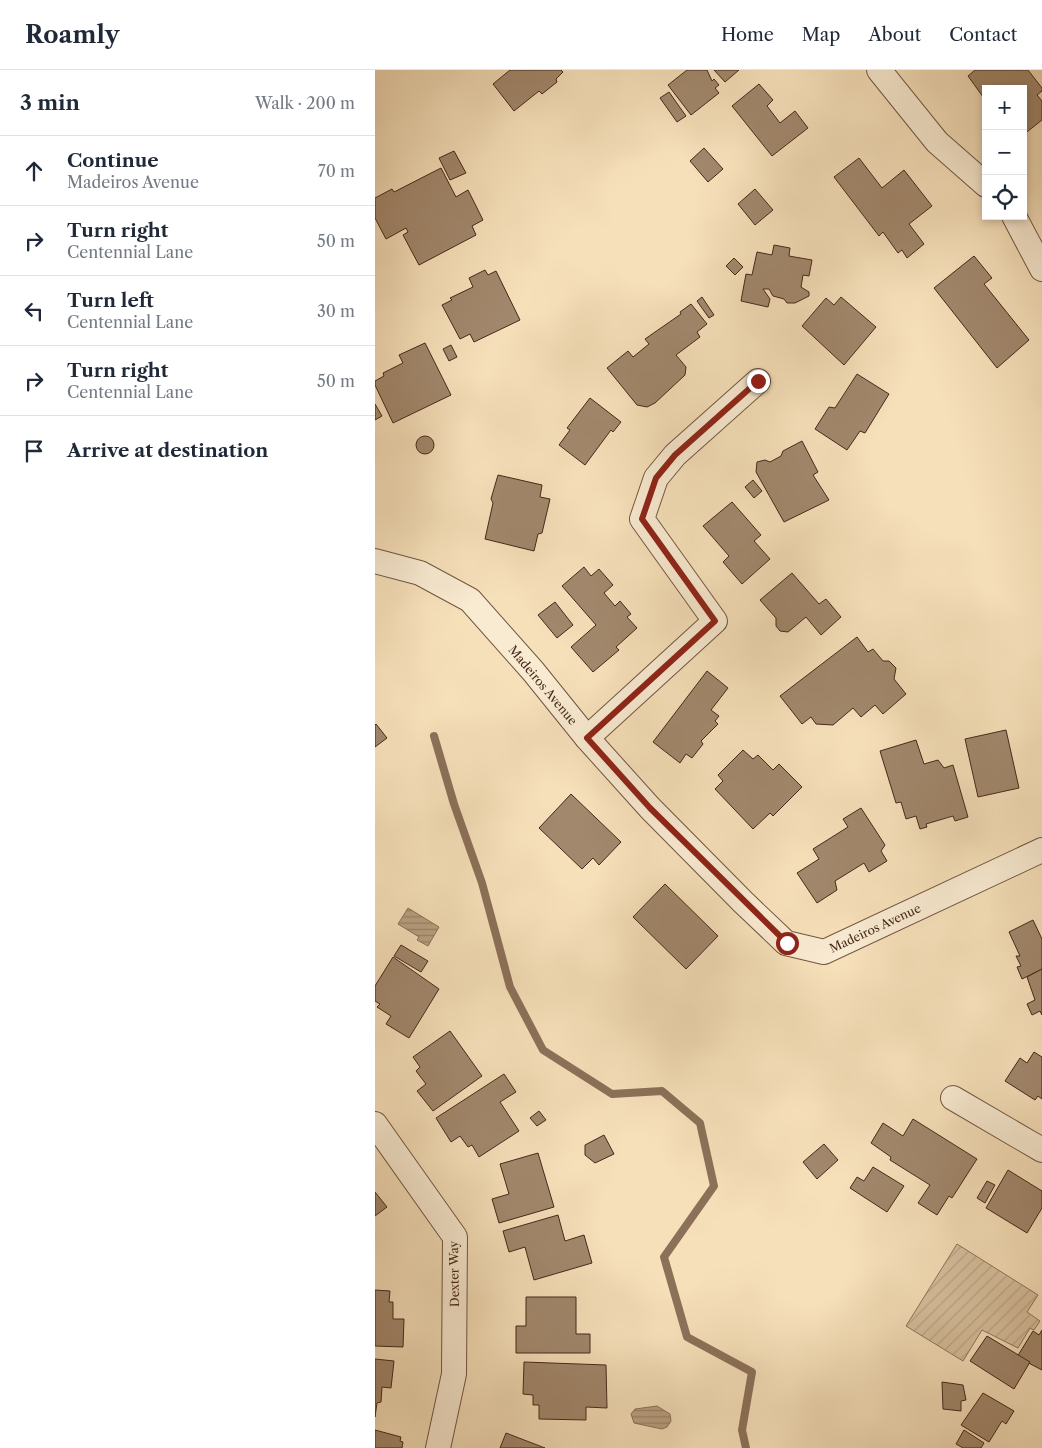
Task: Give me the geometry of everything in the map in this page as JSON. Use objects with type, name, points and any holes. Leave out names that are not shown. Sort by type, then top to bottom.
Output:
[{"type":"street","points":[[879,70],[937,142],[982,181]]},
{"type":"street","points":[[1017,220],[1042,269]]},
{"type":"street","points":[[587,738],[715,621],[642,519],[656,478],[675,455],[758,381]]},
{"type":"street","name":"Madeiros Avenue","points":[[375,561],[420,573],[469,600],[533,671],[587,738],[650,808],[787,943],[824,952],[1042,850]]},
{"type":"street","points":[[953,1098],[1042,1150]]},
{"type":"street","name":"Dexter Way","points":[[375,1124],[455,1237],[454,1374],[437,1448]]},
{"type":"shaded area","points":[[408,908],[439,927],[428,946],[417,940],[419,937],[398,924]]},
{"type":"shaded area","points":[[957,1244],[1038,1295],[1027,1312],[1040,1321],[1034,1330],[1030,1328],[1018,1348],[982,1330],[963,1361],[906,1326]]},
{"type":"shaded area","points":[[657,1406],[670,1414],[671,1421],[667,1427],[662,1429],[634,1423],[631,1414],[635,1409]]},
{"type":"building","points":[[510,70],[561,70],[563,72],[556,79],[557,82],[542,94],[539,91],[514,111],[493,84]]},
{"type":"building","points":[[687,70],[707,70],[712,81],[714,79],[719,85],[715,88],[719,93],[691,115],[668,85]]},
{"type":"building","points":[[714,70],[739,70],[725,82]]},
{"type":"building","points":[[975,70],[1028,70],[1042,88],[1042,91],[1037,95],[1042,101],[1042,120],[1027,132],[1027,85],[982,85],[982,95],[968,76]]},
{"type":"building","points":[[759,84],[773,100],[767,106],[780,123],[795,111],[808,128],[772,156],[732,106]]},
{"type":"building","points":[[669,92],[686,116],[677,122],[660,98]]},
{"type":"building","points":[[704,148],[723,169],[708,182],[690,161]]},
{"type":"building","points":[[454,151],[466,173],[450,180],[439,158]]},
{"type":"building","points":[[859,158],[882,188],[904,170],[932,206],[909,224],[924,244],[907,258],[902,250],[898,253],[883,232],[879,236],[834,177]]},
{"type":"building","points":[[441,168],[456,197],[468,190],[483,220],[472,226],[476,235],[419,265],[403,235],[408,232],[406,228],[386,239],[375,218],[375,198],[392,189],[394,192]]},
{"type":"building","points":[[755,189],[773,210],[755,225],[738,204]]},
{"type":"building","points":[[774,245],[790,248],[789,256],[812,260],[809,276],[803,275],[801,287],[809,292],[809,296],[795,303],[787,303],[784,299],[773,296],[769,289],[763,289],[770,299],[768,307],[741,301],[746,274],[752,275],[757,252],[772,255]]},
{"type":"building","points":[[974,256],[992,278],[984,284],[1029,340],[997,368],[934,288]]},
{"type":"building","points":[[734,258],[743,267],[735,275],[726,266]]},
{"type":"building","points":[[485,270],[488,275],[496,271],[520,320],[474,342],[470,334],[460,339],[442,305],[452,300],[450,298],[473,287],[469,278]]},
{"type":"building","points":[[702,297],[714,315],[709,318],[697,301]]},
{"type":"building","points":[[841,297],[876,327],[844,365],[802,326],[826,298],[834,305]]},
{"type":"building","points":[[691,304],[707,324],[697,332],[700,337],[676,355],[686,367],[685,375],[655,403],[647,407],[637,405],[607,368],[628,351],[633,357],[649,344],[645,339],[681,314],[680,312]]},
{"type":"building","points":[[425,343],[451,395],[393,423],[375,385],[375,381],[384,376],[383,373],[403,363],[399,355]]},
{"type":"building","points":[[451,345],[457,357],[449,361],[443,349]]},
{"type":"building","points":[[857,374],[889,394],[865,433],[860,431],[847,450],[815,429],[829,407],[835,408]]},
{"type":"building","points":[[590,398],[621,422],[613,432],[611,430],[585,465],[559,445],[570,430],[567,428]]},
{"type":"building","points":[[375,404],[382,416],[375,420]]},
{"type":"building","points":[[425,436],[431,439],[434,445],[431,451],[425,454],[419,451],[416,445],[419,439]]},
{"type":"building","points":[[802,441],[818,472],[813,475],[829,500],[784,522],[756,472],[757,462],[765,460],[770,462],[781,456],[783,451]]},
{"type":"building","points":[[498,475],[542,485],[540,497],[550,499],[542,533],[538,534],[534,551],[485,539],[493,503],[491,499]]},
{"type":"building","points":[[753,480],[762,491],[754,498],[745,487]]},
{"type":"building","points":[[732,502],[761,535],[754,541],[770,559],[742,584],[723,562],[729,556],[703,526]]},
{"type":"building","points":[[584,567],[591,576],[599,569],[613,585],[604,593],[615,606],[620,601],[631,614],[627,617],[637,628],[616,647],[619,650],[593,672],[571,647],[596,625],[562,586]]},
{"type":"building","points":[[792,573],[819,604],[826,599],[841,617],[821,635],[806,617],[788,632],[780,631],[776,626],[776,618],[760,600]]},
{"type":"building","points":[[555,602],[573,625],[557,638],[538,615]]},
{"type":"building","points":[[857,637],[868,652],[873,649],[883,661],[889,661],[896,668],[894,679],[906,694],[883,714],[875,705],[861,717],[853,708],[833,725],[816,724],[811,717],[802,724],[780,696]]},
{"type":"building","points":[[707,671],[728,688],[711,710],[719,716],[715,721],[718,724],[701,741],[703,744],[692,758],[686,754],[680,763],[653,742]]},
{"type":"building","points":[[375,725],[387,738],[375,747]]},
{"type":"building","points":[[1006,730],[1019,788],[978,797],[965,739]]},
{"type":"building","points":[[916,740],[924,764],[938,760],[944,768],[953,765],[968,817],[955,821],[953,816],[926,824],[927,827],[920,829],[916,816],[906,819],[901,802],[896,803],[880,751]]},
{"type":"building","points":[[743,750],[753,759],[758,755],[773,770],[779,764],[802,787],[773,816],[770,813],[753,829],[715,789],[723,781],[718,775]]},
{"type":"building","points":[[571,794],[621,842],[599,865],[593,858],[582,869],[539,828]]},
{"type":"building","points":[[861,808],[885,845],[881,851],[887,861],[869,872],[864,863],[835,881],[837,890],[817,903],[797,873],[819,859],[813,849],[848,827],[843,819]]},
{"type":"building","points":[[665,884],[718,936],[686,969],[633,917]]},
{"type":"building","points":[[1033,920],[1042,939],[1042,969],[1022,979],[1017,967],[1021,966],[1016,956],[1020,956],[1009,932]]},
{"type":"building","points":[[401,945],[428,961],[421,972],[394,956]]},
{"type":"building","points":[[393,957],[439,989],[409,1038],[386,1024],[391,1016],[377,1007],[380,1004],[375,1001],[375,986]]},
{"type":"building","points":[[1042,969],[1042,1015],[1040,1011],[1032,1015],[1027,1004],[1035,1000],[1027,977]]},
{"type":"building","points":[[450,1031],[482,1076],[433,1111],[417,1091],[426,1084],[416,1071],[420,1067],[413,1057]]},
{"type":"building","points":[[1034,1052],[1042,1057],[1042,1099],[1038,1096],[1035,1100],[1005,1081],[1020,1058],[1027,1063]]},
{"type":"building","points":[[504,1074],[516,1092],[500,1102],[519,1131],[479,1157],[472,1145],[468,1147],[460,1136],[451,1142],[436,1118]]},
{"type":"building","points":[[539,1111],[546,1120],[537,1126],[530,1118]]},
{"type":"building","points":[[913,1119],[977,1159],[952,1198],[949,1196],[937,1215],[918,1203],[930,1185],[890,1160],[891,1157],[871,1143],[883,1123],[903,1136]]},
{"type":"building","points":[[604,1135],[614,1154],[595,1163],[585,1155],[585,1145]]},
{"type":"building","points":[[824,1144],[838,1160],[817,1179],[803,1162]]},
{"type":"building","points":[[538,1153],[554,1207],[499,1223],[492,1199],[509,1194],[500,1164]]},
{"type":"building","points":[[873,1167],[904,1186],[887,1212],[850,1188],[857,1177],[864,1181]]},
{"type":"building","points":[[1008,1170],[1042,1191],[1042,1208],[1027,1233],[986,1208]]},
{"type":"building","points":[[987,1181],[995,1185],[985,1203],[977,1198]]},
{"type":"building","points":[[375,1192],[387,1207],[375,1216]]},
{"type":"building","points":[[558,1215],[565,1241],[584,1235],[592,1263],[534,1280],[525,1247],[509,1252],[503,1231]]},
{"type":"building","points":[[375,1290],[390,1291],[389,1302],[393,1302],[393,1319],[404,1319],[403,1347],[375,1346]]},
{"type":"building","points":[[526,1297],[576,1297],[576,1334],[590,1334],[590,1353],[516,1353],[516,1326],[526,1326]]},
{"type":"building","points":[[1042,1330],[1042,1370],[1017,1357],[1033,1331],[1039,1335]]},
{"type":"building","points":[[987,1336],[1030,1362],[1014,1389],[970,1361]]},
{"type":"building","points":[[375,1359],[394,1361],[391,1388],[382,1387],[381,1402],[377,1403],[375,1417]]},
{"type":"building","points":[[524,1362],[606,1365],[607,1408],[586,1407],[586,1420],[539,1419],[539,1405],[533,1405],[533,1395],[523,1394]]},
{"type":"building","points":[[942,1382],[963,1385],[966,1400],[961,1401],[961,1411],[943,1409]]},
{"type":"building","points":[[983,1393],[1014,1411],[1006,1424],[1002,1421],[989,1442],[961,1425]]},
{"type":"building","points":[[375,1430],[401,1437],[400,1441],[403,1442],[402,1448],[375,1448]]},
{"type":"building","points":[[964,1430],[984,1443],[981,1448],[963,1448],[956,1444]]},
{"type":"building","points":[[506,1433],[545,1448],[500,1448]]},
{"type":"waterway","points":[[434,736],[454,804],[482,883],[510,987],[543,1050],[612,1094],[662,1091],[700,1123],[714,1186],[664,1257],[687,1337],[752,1372],[742,1430],[746,1448]]},
{"type":"route","points":[[758,381],[675,455],[656,478],[642,519],[680,575],[715,621],[587,738],[650,808],[743,902],[787,943]]}]
